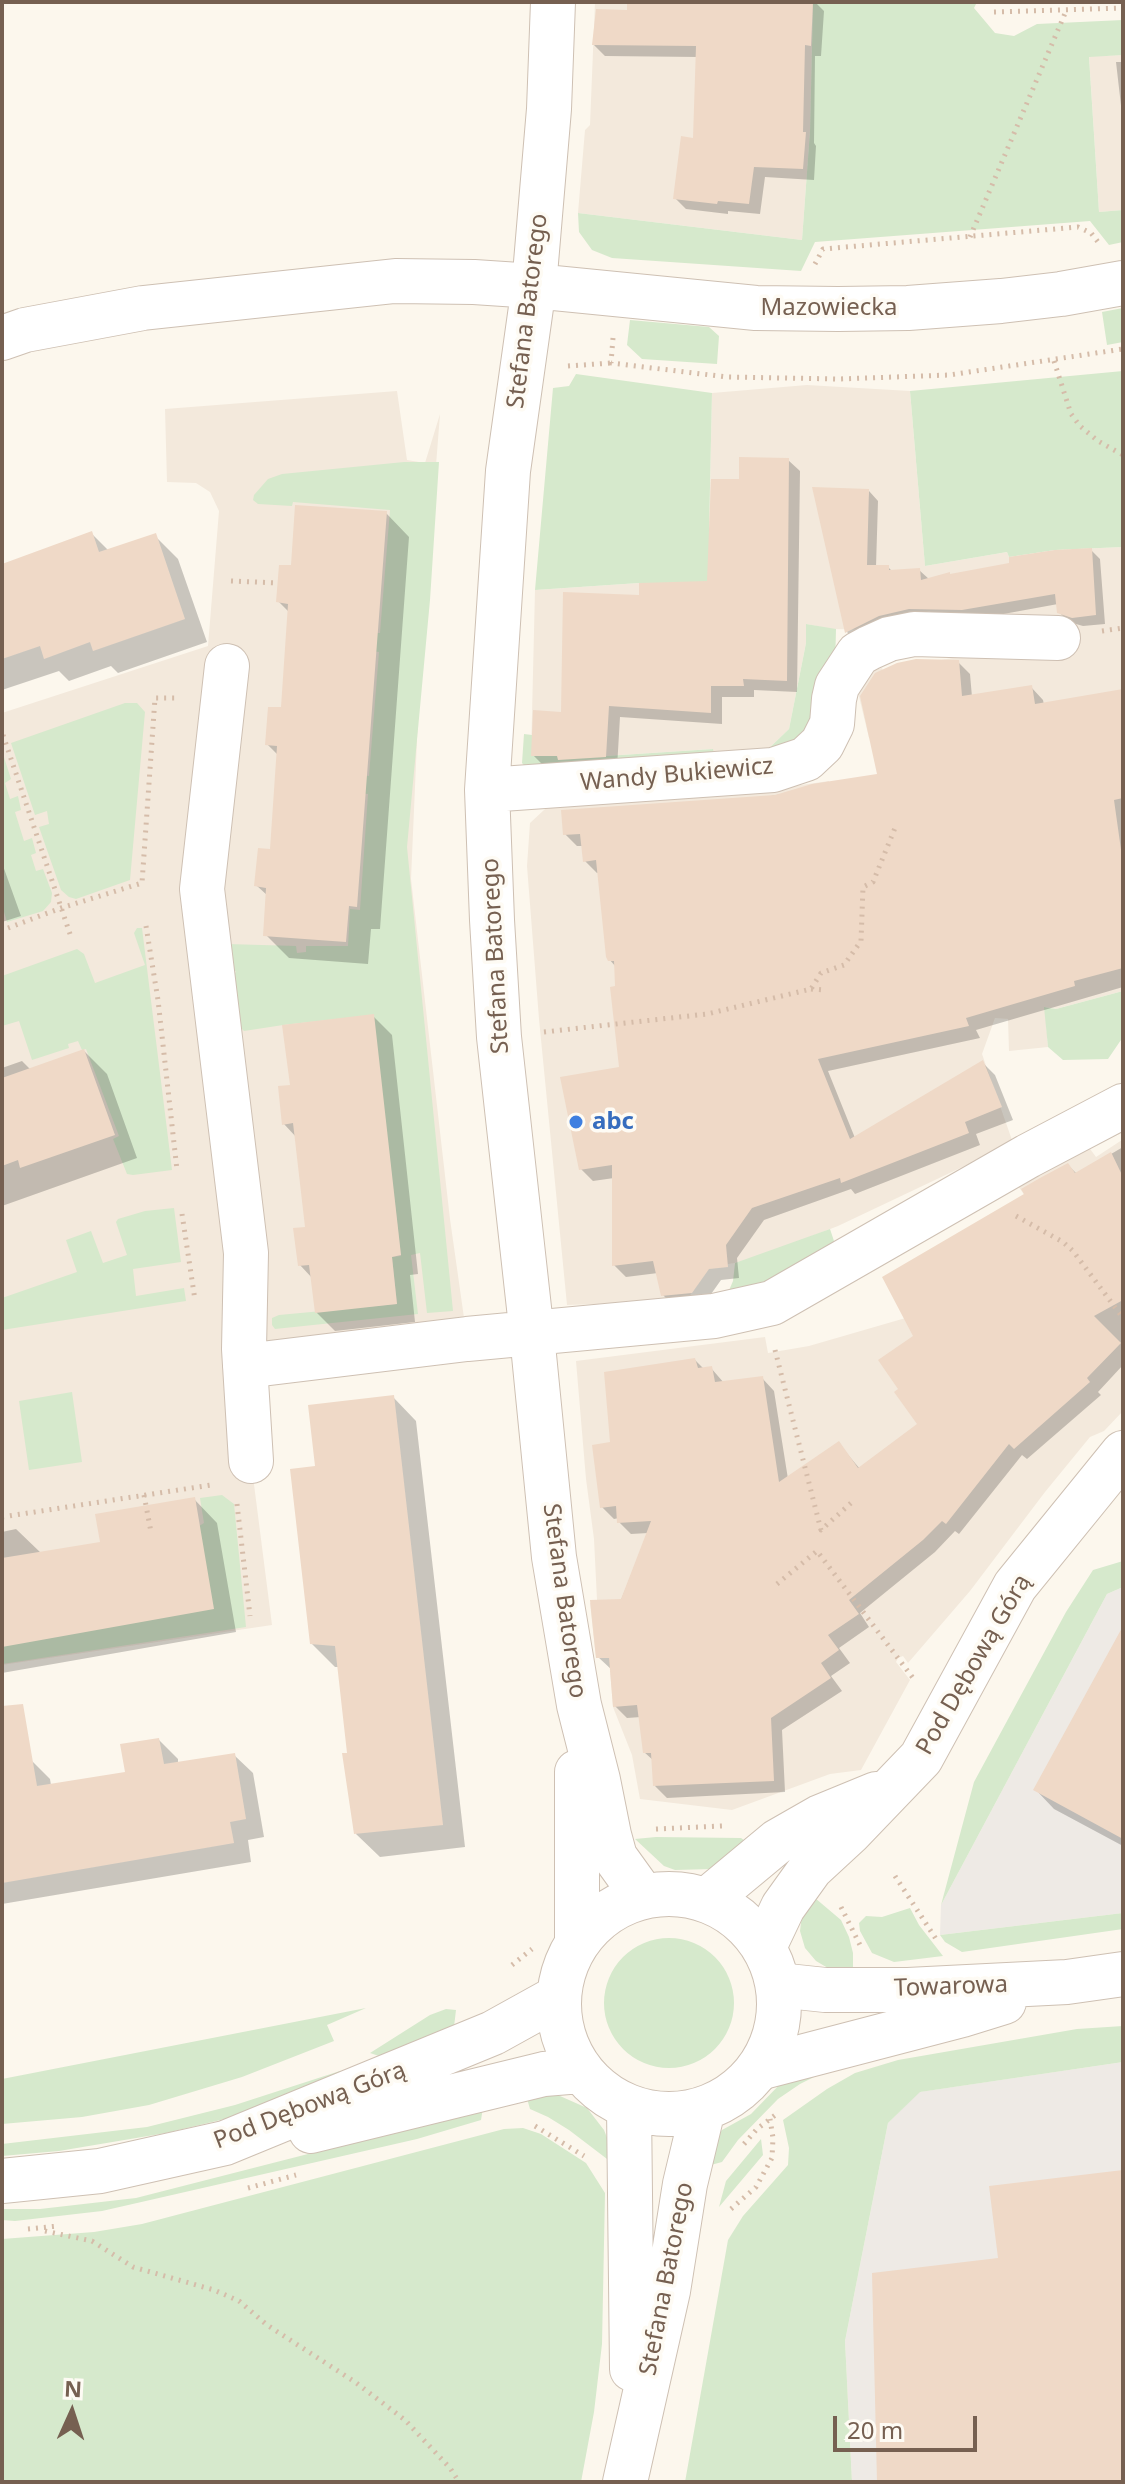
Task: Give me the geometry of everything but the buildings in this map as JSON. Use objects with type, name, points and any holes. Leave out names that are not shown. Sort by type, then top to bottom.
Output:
[{"type":"street","name":"Stefana Batorego","points":[[553,2],[549,109],[534,286],[508,471],[487,790],[499,1037],[554,1557],[579,1705],[615,1857],[643,1896]]},
{"type":"street","name":"Mazowiecka","points":[[2,338],[25,330],[143,308],[395,281],[534,286],[756,308],[880,309],[1001,301],[1123,283]]},
{"type":"street","name":"Wandy Bukiewicz","points":[[487,790],[761,772],[796,763],[815,751],[828,733],[837,686],[858,654],[889,639],[914,634],[1058,638]]},
{"type":"street","points":[[227,666],[202,889],[246,1253],[245,1366],[235,1480]]},
{"type":"street","points":[[245,1366],[467,1339],[714,1316],[772,1303],[1028,1156],[1123,1106]]},
{"type":"street","name":"Pod Dębową Górą","points":[[771,1966],[783,1907],[811,1868],[921,1758],[1015,1586],[1123,1453]]},
{"type":"street","points":[[577,1943],[579,1705]]},
{"type":"street","points":[[707,1900],[778,1841],[820,1817],[896,1785]]},
{"type":"street","points":[[681,1894],[707,1900],[739,1919],[771,1966],[779,2005],[770,2048],[759,2068],[739,2089],[703,2109],[663,2114],[629,2107],[599,2090],[581,2071],[564,2040],[559,2019],[561,1977],[577,1943],[590,1926],[615,1908],[643,1896],[681,1894]]},
{"type":"street","name":"Towarowa","points":[[771,1966],[825,1990],[873,1991],[1067,1982],[1123,1974]]},
{"type":"street","points":[[759,2068],[962,2015],[1067,1982]]},
{"type":"street","name":"Pod Dębową Górą","points":[[2,2181],[100,2171],[225,2143],[493,2033],[558,1997]]},
{"type":"street","points":[[225,2143],[323,2129],[544,2074],[581,2071]]},
{"type":"street","name":"Stefana Batorego","points":[[629,2107],[632,2181],[629,2466]]},
{"type":"street","name":"Stefana Batorego","points":[[629,2466],[668,2291],[685,2184],[703,2109]]},
{"type":"path","points":[[994,12],[1123,8]]},
{"type":"path","points":[[970,237],[1066,11]]},
{"type":"path","points":[[1054,361],[1071,414],[1098,441],[1123,455]]},
{"type":"path","points":[[231,581],[278,583]]},
{"type":"path","points":[[8,928],[142,883],[155,698],[190,698]]},
{"type":"path","points":[[3,735],[70,934]]},
{"type":"path","points":[[811,989],[821,973],[844,965],[861,941],[863,887],[873,882],[895,828]]},
{"type":"path","points":[[146,926],[177,1170]]},
{"type":"path","points":[[499,1037],[707,1014],[811,989],[824,990]]},
{"type":"path","points":[[996,1176],[1015,1216],[1063,1242],[1073,1251],[1123,1318]]},
{"type":"path","points":[[182,1214],[196,1305]]},
{"type":"path","points":[[775,1352],[821,1530],[851,1503]]},
{"type":"path","points":[[2,1517],[235,1480],[250,1616]]},
{"type":"path","points":[[144,1495],[151,1532]]},
{"type":"path","points":[[777,1584],[817,1551],[899,1658]]},
{"type":"path","points":[[727,2217],[733,2205],[756,2187],[772,2158],[770,2119]]},
{"type":"path","points":[[40,2230],[92,2241],[133,2267],[214,2290],[239,2301],[267,2325],[355,2382],[405,2420],[450,2468],[459,2482]]},
{"type":"shaded area","points":[[595,2],[813,2],[810,131],[802,240],[578,213],[585,130],[590,125]]},
{"type":"shaded area","points":[[1123,55],[1123,210],[1099,212],[1089,56]]},
{"type":"shaded area","points":[[807,385],[910,391],[925,566],[1007,552],[1009,557],[1055,550],[1123,547],[1123,991],[1056,1009],[1045,1007],[1048,1047],[1009,1051],[1008,1019],[995,1018],[982,1054],[1013,1143],[838,1226],[747,1261],[710,1267],[686,1301],[567,1305],[527,866],[530,823],[558,797],[787,787],[829,781],[831,786],[891,778],[878,736],[869,738],[856,684],[867,672],[882,668],[885,676],[919,664],[1024,645],[932,620],[930,611],[873,630],[831,629],[806,624],[806,643],[789,729],[765,752],[714,754],[712,749],[606,756],[531,756],[535,590],[639,583],[709,534],[712,393]]},
{"type":"shaded area","points":[[397,391],[407,460],[425,463],[440,414],[420,671],[411,879],[467,1339],[244,1368],[251,1461],[272,1625],[2,1665],[2,713],[208,646],[219,511],[210,492],[196,483],[167,482],[165,409]]},
{"type":"shaded area","points":[[1123,1130],[1123,1411],[1104,1431],[1090,1437],[970,1591],[908,1663],[903,1656],[898,1658],[896,1662],[910,1680],[861,1770],[830,1774],[732,1810],[640,1799],[632,1755],[613,1707],[609,1658],[596,1658],[590,1603],[597,1600],[594,1539],[576,1361],[765,1337],[768,1353],[809,1346],[940,1308],[1045,1224],[1018,1186],[1085,1142],[1096,1157],[1122,1140]]},
{"type":"shaded area","points":[[1123,1587],[1123,1913],[940,1935],[941,1905],[1107,1594]]},
{"type":"shaded area","points":[[1123,2062],[1123,2482],[852,2482],[845,2341],[888,2123],[919,2092]]},
{"type":"green space","points":[[813,2],[977,2],[974,8],[995,33],[1014,36],[1037,24],[1123,20],[1123,55],[1089,57],[1099,212],[1123,210],[1123,242],[1109,245],[1090,221],[815,242],[801,271],[612,258],[592,250],[579,232],[578,213],[802,240],[810,131]]},
{"type":"green space","points":[[1123,308],[1123,342],[1107,345],[1102,312]]},
{"type":"green space","points":[[630,320],[709,327],[719,336],[717,364],[642,359],[627,345]]},
{"type":"green space","points":[[1123,371],[1123,547],[1055,550],[1009,557],[1007,552],[925,566],[910,391]]},
{"type":"green space","points":[[576,374],[712,393],[711,606],[639,583],[535,590],[553,388],[569,386]]},
{"type":"green space","points":[[404,462],[439,462],[430,600],[407,847],[453,1311],[427,1313],[420,1253],[411,1255],[418,1314],[275,1329],[272,1318],[279,1315],[397,1304],[392,1257],[401,1256],[373,1015],[244,1031],[240,1027],[232,975],[236,972],[230,964],[227,944],[296,946],[297,953],[306,952],[306,946],[348,946],[350,909],[360,910],[368,794],[359,793],[360,775],[369,776],[379,652],[371,651],[371,633],[380,633],[390,510],[293,502],[292,506],[258,504],[253,500],[268,479],[282,474]]},
{"type":"green space","points":[[806,624],[836,629],[835,669],[816,734],[784,754],[528,770],[522,763],[524,734],[606,756],[713,749],[714,754],[765,752],[789,729],[806,643]]},
{"type":"green space","points":[[125,703],[137,703],[145,712],[130,880],[76,899],[61,890],[39,827],[49,824],[47,811],[35,815],[11,743]]},
{"type":"green space","points":[[2,751],[11,779],[5,783],[10,799],[18,796],[21,810],[15,812],[24,841],[32,838],[36,853],[31,855],[36,871],[43,869],[52,893],[51,902],[43,911],[7,922],[2,905]]},
{"type":"green space","points":[[137,928],[142,928],[172,1170],[133,1175],[127,1174],[113,1139],[119,1136],[86,1049],[82,1050],[78,1041],[68,1044],[69,1048],[32,1060],[19,1021],[2,1026],[2,976],[77,949],[84,954],[95,983],[145,965],[134,933]]},
{"type":"green space","points":[[1123,991],[1123,1037],[1108,1059],[1063,1060],[1048,1047],[1044,1007],[1056,1009]]},
{"type":"green space","points":[[174,1208],[181,1262],[133,1269],[136,1296],[184,1288],[186,1301],[2,1330],[2,1298],[77,1272],[66,1240],[91,1231],[103,1263],[127,1255],[116,1222],[118,1219],[145,1211]]},
{"type":"green space","points":[[830,1229],[837,1250],[724,1302],[733,1281],[735,1263]]},
{"type":"green space","points":[[72,1392],[82,1462],[29,1470],[19,1401]]},
{"type":"green space","points":[[222,1495],[234,1504],[246,1627],[2,1664],[2,1647],[204,1523],[200,1498]]},
{"type":"green space","points":[[1123,1561],[1123,1587],[1107,1594],[941,1905],[974,1782],[1066,1612],[1093,1570]]},
{"type":"green space","points":[[741,1838],[751,1845],[713,1869],[675,1870],[664,1866],[635,1839]]},
{"type":"green space","points":[[815,1898],[841,1920],[853,1953],[853,1973],[833,1971],[816,1961],[805,1948],[800,1931],[802,1915]]},
{"type":"green space","points":[[910,1908],[943,1956],[894,1962],[872,1953],[859,1923],[866,1916],[882,1917]]},
{"type":"green space","points":[[1123,1913],[1123,1929],[962,1952],[945,1942],[940,1935]]},
{"type":"green space","points":[[669,1938],[694,1943],[715,1957],[729,1978],[734,2003],[729,2028],[715,2049],[694,2063],[669,2068],[644,2063],[623,2049],[609,2028],[604,2003],[609,1978],[623,1957],[644,1943]]},
{"type":"green space","points":[[366,2008],[327,2025],[334,2041],[242,2077],[149,2105],[82,2117],[2,2124],[2,2079]]},
{"type":"green space","points":[[446,2009],[456,2010],[454,2027],[379,2056],[370,2053],[430,2015]]},
{"type":"green space","points":[[1123,2026],[1123,2062],[920,2092],[888,2123],[845,2341],[852,2482],[685,2482],[728,2240],[743,2216],[788,2165],[789,2148],[783,2120],[855,2073],[898,2060],[1077,2029]]},
{"type":"green space","points":[[340,2071],[337,2080],[275,2107],[166,2133],[59,2151],[2,2156],[2,2144],[147,2127],[235,2105]]},
{"type":"green space","points":[[826,2071],[778,2099],[738,2140],[722,2162],[707,2166],[714,2141],[722,2130],[751,2114],[784,2080]]},
{"type":"green space","points":[[526,2095],[560,2096],[587,2108],[604,2130],[610,2145],[611,2162],[569,2130],[530,2109]]},
{"type":"green space","points":[[484,2101],[481,2120],[417,2139],[102,2211],[2,2220],[2,2209],[40,2209],[136,2198],[347,2144]]},
{"type":"green space","points":[[523,2128],[541,2134],[586,2163],[605,2193],[602,2344],[581,2482],[2,2482],[2,2239],[94,2232],[142,2224],[504,2129]]},
{"type":"green space","points":[[761,2139],[763,2155],[719,2207],[726,2181]]},
{"type":"place","name":"abc","points":[[576,1122]]}]
